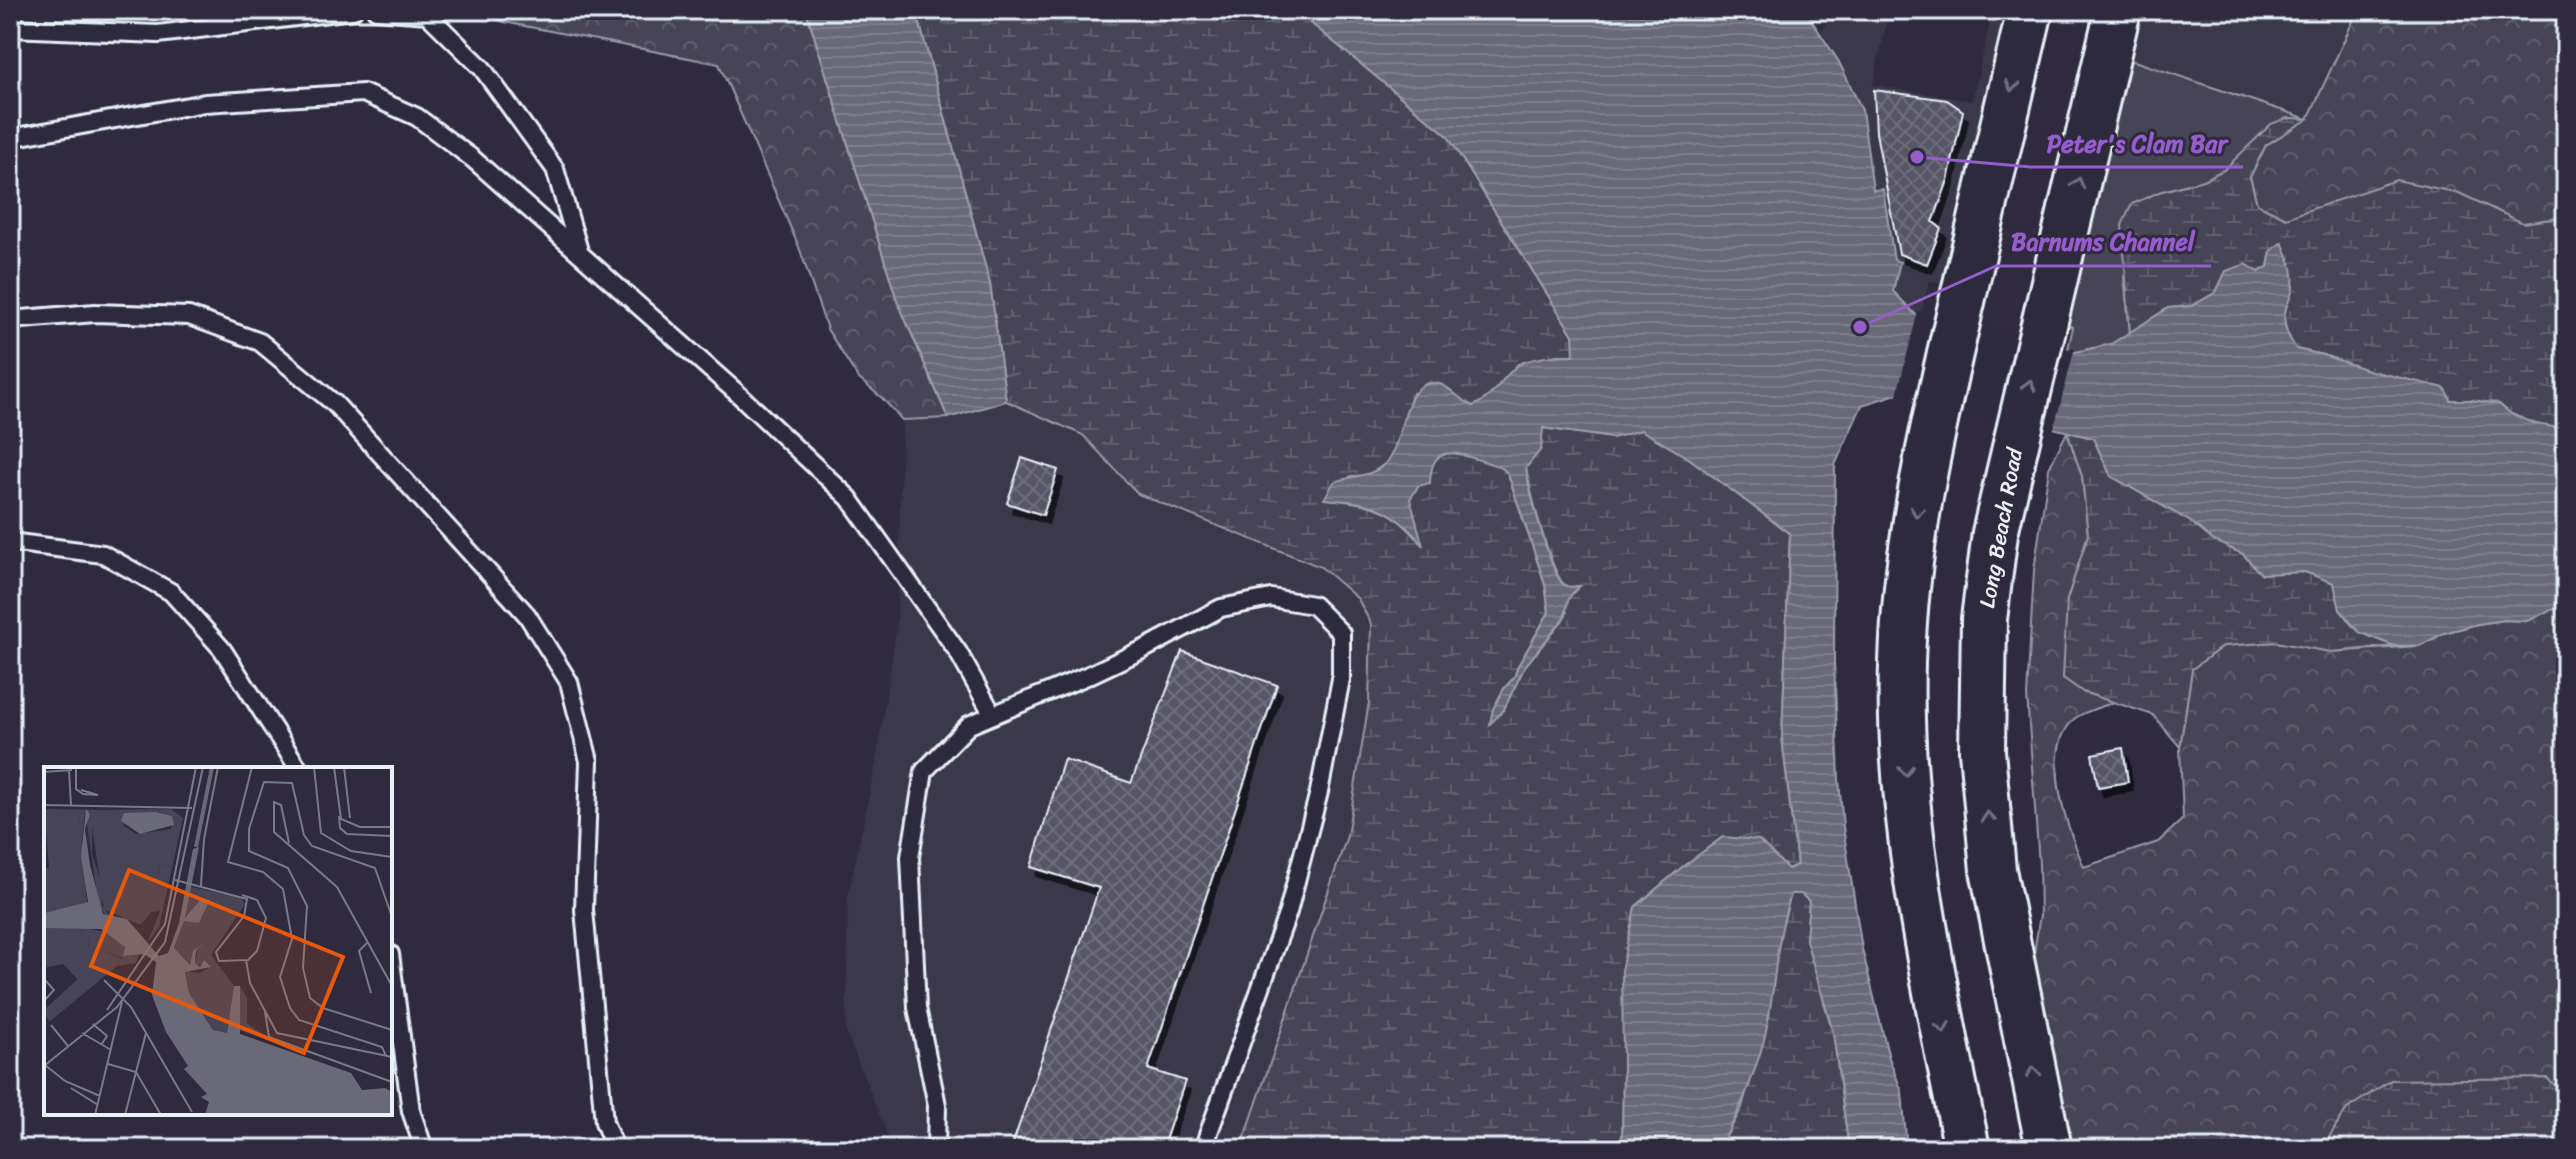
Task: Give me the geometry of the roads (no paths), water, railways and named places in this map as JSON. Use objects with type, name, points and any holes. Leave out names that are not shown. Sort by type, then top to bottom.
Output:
[{"type":"main road","points":[[1967,1149],[1934,980],[1913,843],[1904,749],[1902,663],[1909,570],[1931,435],[2030,10]]},
{"type":"main road","name":"Long Beach Road","points":[[2049,1149],[1993,870],[1982,751],[1984,619],[1995,533],[2118,10]]},
{"type":"lane","points":[[10,28],[158,34],[353,10]]},
{"type":"lane","points":[[376,10],[427,14],[482,68],[555,169],[580,256]]},
{"type":"lane","points":[[10,138],[205,103],[363,93],[417,117],[473,159],[736,392],[849,498],[958,652],[993,715]]},
{"type":"lane","points":[[10,320],[95,313],[189,316],[260,342],[335,404],[527,615],[569,682],[589,761],[584,910],[604,1122],[615,1149]]},
{"type":"lane","points":[[10,542],[103,554],[171,592],[222,649],[298,767]]},
{"type":"lane","points":[[936,1149],[937,1105],[917,1008],[910,857],[924,771],[969,725],[1089,675],[1221,608],[1271,598],[1313,605],[1341,633],[1341,679],[1319,792],[1288,912],[1203,1149]]},
{"type":"lane","points":[[392,969],[411,1111],[424,1149]]},
{"type":"water","points":[[806,10],[916,10],[990,284],[1006,401],[948,418],[897,300]]},
{"type":"water","points":[[1295,10],[1811,10],[1810,18],[1839,62],[1862,110],[1873,190],[1883,189],[1894,260],[1900,262],[1893,291],[1916,315],[2067,354],[2111,344],[2168,308],[2192,306],[2216,292],[2226,271],[2246,264],[2259,272],[2268,267],[2271,251],[2282,242],[2293,274],[2285,324],[2296,349],[2445,388],[2450,400],[2499,404],[2511,414],[2536,424],[2566,429],[2566,607],[2550,610],[2527,621],[2504,620],[2444,633],[2419,646],[2394,646],[2359,632],[2340,610],[2334,583],[2305,572],[2261,574],[2243,554],[2214,541],[2191,522],[2111,476],[2093,438],[1906,391],[1862,405],[1835,465],[1834,661],[1839,779],[1843,827],[1862,949],[1889,1058],[1902,1092],[1907,1149],[1849,1149],[1833,1032],[1806,940],[1809,901],[1801,894],[1791,894],[1781,931],[1764,1040],[1745,1096],[1719,1149],[1622,1149],[1622,966],[1635,907],[1723,837],[1759,840],[1788,869],[1797,865],[1782,737],[1790,534],[1690,459],[1641,430],[1612,438],[1543,428],[1541,449],[1526,468],[1531,493],[1557,575],[1566,586],[1580,586],[1568,601],[1562,621],[1525,666],[1503,711],[1490,724],[1493,709],[1503,690],[1514,677],[1549,612],[1545,584],[1508,474],[1498,466],[1456,454],[1441,455],[1435,460],[1430,483],[1418,486],[1410,499],[1423,546],[1402,523],[1380,509],[1356,502],[1324,499],[1334,482],[1368,474],[1386,463],[1410,401],[1425,384],[1441,384],[1473,406],[1487,398],[1522,363],[1544,357],[1574,355],[1573,335],[1447,135]]},
{"type":"place","name":"Peter's Clam Bar","points":[[1917,157]]},
{"type":"place","name":"Barnums Channel","points":[[1860,327]]}]
